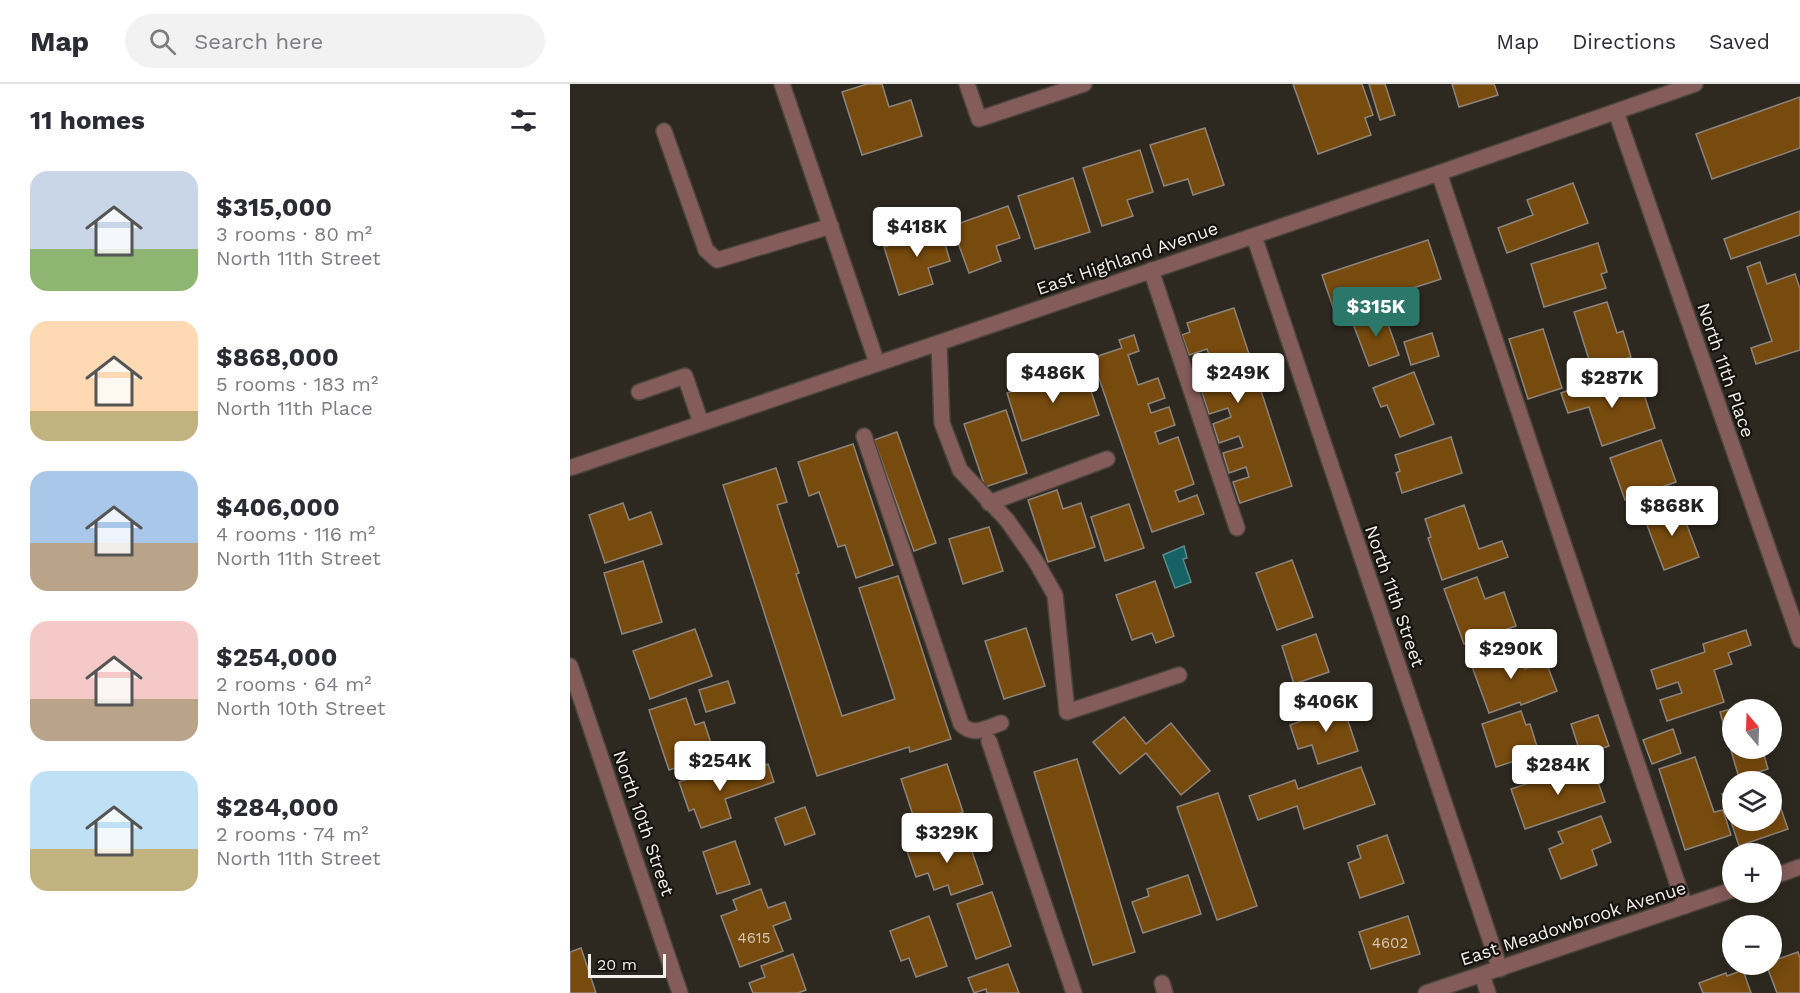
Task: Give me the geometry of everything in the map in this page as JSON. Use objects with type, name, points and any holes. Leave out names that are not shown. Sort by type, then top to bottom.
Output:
[{"type":"street","points":[[782,84],[878,363]]},
{"type":"street","points":[[967,84],[979,119],[1084,84]]},
{"type":"street","name":"East Highland Avenue","points":[[570,468],[1695,84]]},
{"type":"street","name":"North 11th Place","points":[[1616,112],[1800,640]]},
{"type":"street","points":[[664,131],[706,250],[717,260],[831,226]]},
{"type":"street","points":[[1439,173],[1685,906]]},
{"type":"street","name":"North 11th Street","points":[[1254,236],[1500,969]]},
{"type":"street","points":[[1151,270],[1237,528]]},
{"type":"street","points":[[939,343],[942,423],[960,470],[1012,528],[1035,560],[1055,595],[1066,712],[1179,675]]},
{"type":"street","points":[[639,392],[685,376],[700,423]]},
{"type":"street","points":[[864,436],[961,724],[973,732],[1001,723]]},
{"type":"street","points":[[989,503],[1107,459]]},
{"type":"street","name":"North 10th Street","points":[[570,666],[680,993]]},
{"type":"street","points":[[989,741],[1074,993]]},
{"type":"street","points":[[1782,873],[1800,867]]},
{"type":"street","name":"East Meadowbrook Avenue","points":[[1426,993],[1722,893]]},
{"type":"street","points":[[1482,975],[1488,993]]},
{"type":"water","points":[[1184,546],[1187,558],[1183,559],[1191,582],[1175,588],[1163,555]]},
{"type":"building","points":[[867,84],[882,84],[889,107],[911,100],[922,136],[862,155],[842,92]]},
{"type":"building","points":[[1293,84],[1362,84],[1373,115],[1365,118],[1371,135],[1318,154]]},
{"type":"building","points":[[1369,84],[1385,84],[1395,115],[1380,120]]},
{"type":"building","points":[[1452,84],[1494,84],[1498,95],[1459,107]]},
{"type":"building","points":[[1800,97],[1800,148],[1712,179],[1696,134]]},
{"type":"building","points":[[1205,128],[1224,185],[1193,195],[1188,179],[1164,186],[1150,145]]},
{"type":"building","points":[[1140,150],[1153,192],[1127,200],[1133,216],[1102,226],[1083,168]]},
{"type":"building","points":[[1073,178],[1090,232],[1035,249],[1018,196]]},
{"type":"building","points":[[1573,183],[1588,223],[1507,253],[1498,228],[1533,215],[1527,200]]},
{"type":"building","points":[[1008,206],[1020,238],[996,246],[1001,261],[969,273],[952,226]]},
{"type":"building","points":[[1800,211],[1800,235],[1731,259],[1724,239]]},
{"type":"building","points":[[938,220],[950,261],[928,268],[933,284],[899,295],[884,247],[918,237],[915,228]]},
{"type":"building","points":[[1428,240],[1441,279],[1335,313],[1322,275]]},
{"type":"building","points":[[1598,243],[1607,272],[1601,274],[1606,288],[1544,307],[1531,264]]},
{"type":"building","points":[[1760,262],[1767,284],[1795,274],[1800,289],[1800,350],[1756,364],[1751,348],[1772,341],[1747,267]]},
{"type":"building","points":[[1607,302],[1617,333],[1623,331],[1631,357],[1592,369],[1574,312]]},
{"type":"building","points":[[1234,308],[1292,486],[1240,503],[1233,482],[1249,477],[1246,467],[1229,473],[1223,453],[1243,447],[1239,436],[1219,443],[1213,424],[1231,417],[1228,408],[1209,414],[1193,365],[1211,360],[1207,349],[1189,355],[1182,335],[1190,332],[1187,323]]},
{"type":"building","points":[[1383,310],[1399,355],[1369,366],[1352,321]]},
{"type":"building","points":[[1543,329],[1562,388],[1528,399],[1509,339]]},
{"type":"building","points":[[1432,333],[1439,356],[1411,365],[1404,342]]},
{"type":"building","points":[[1134,335],[1139,351],[1128,355],[1138,385],[1158,378],[1165,398],[1148,404],[1151,413],[1169,407],[1175,425],[1155,432],[1159,444],[1178,437],[1194,484],[1175,491],[1179,502],[1197,495],[1204,514],[1152,532],[1092,358],[1122,348],[1119,340]]},
{"type":"building","points":[[1083,367],[1099,415],[1022,441],[1007,393]]},
{"type":"building","points":[[1414,372],[1434,424],[1400,437],[1387,405],[1381,407],[1373,388]]},
{"type":"building","points":[[1610,376],[1615,390],[1640,382],[1655,428],[1602,446],[1589,407],[1568,413],[1561,393]]},
{"type":"building","points":[[1006,410],[1027,473],[985,487],[964,424]]},
{"type":"building","points":[[897,432],[936,543],[914,551],[874,440]]},
{"type":"building","points":[[1451,437],[1462,473],[1402,493],[1396,473],[1400,471],[1395,455]]},
{"type":"building","points":[[1661,440],[1676,482],[1625,500],[1610,458]]},
{"type":"building","points":[[853,444],[893,565],[856,578],[845,545],[838,547],[819,492],[809,496],[798,462]]},
{"type":"building","points":[[776,468],[787,502],[777,505],[799,573],[796,574],[842,716],[895,699],[859,588],[898,576],[951,739],[910,752],[909,747],[817,776],[723,485]]},
{"type":"building","points":[[1057,490],[1063,509],[1081,503],[1095,547],[1048,562],[1028,500]]},
{"type":"building","points":[[623,503],[629,520],[651,512],[662,544],[605,563],[589,515]]},
{"type":"building","points":[[1129,504],[1144,548],[1105,561],[1091,517]]},
{"type":"building","points":[[1679,504],[1699,557],[1664,570],[1644,517]]},
{"type":"building","points":[[1464,505],[1479,549],[1502,541],[1508,557],[1442,580],[1428,538],[1431,537],[1425,519]]},
{"type":"building","points":[[989,527],[1003,571],[963,584],[949,539]]},
{"type":"building","points":[[1292,560],[1313,617],[1277,630],[1256,573]]},
{"type":"building","points":[[643,561],[662,622],[622,634],[604,573]]},
{"type":"building","points":[[1477,577],[1485,599],[1504,592],[1516,626],[1464,644],[1444,589]]},
{"type":"building","points":[[1155,581],[1174,636],[1156,643],[1152,633],[1132,640],[1116,595]]},
{"type":"building","points":[[1026,628],[1045,686],[1004,699],[985,641]]},
{"type":"building","points":[[695,629],[712,676],[650,699],[633,651]]},
{"type":"building","points":[[1746,630],[1751,645],[1728,653],[1732,664],[1714,670],[1723,699],[1722,703],[1667,721],[1660,700],[1682,693],[1678,682],[1657,689],[1651,670],[1705,652],[1703,644]]},
{"type":"building","points":[[1316,634],[1329,672],[1294,684],[1282,646]]},
{"type":"building","points":[[1517,647],[1525,669],[1546,662],[1557,691],[1521,705],[1520,702],[1489,713],[1471,664]]},
{"type":"building","points":[[728,681],[735,703],[706,712],[699,690]]},
{"type":"building","points":[[686,698],[695,725],[704,722],[715,755],[669,770],[649,710]]},
{"type":"building","points":[[1341,700],[1358,751],[1318,764],[1312,745],[1298,749],[1290,725],[1307,719],[1305,712]]},
{"type":"building","points":[[1521,711],[1526,725],[1530,724],[1539,753],[1496,767],[1482,724]]},
{"type":"building","points":[[1598,715],[1609,746],[1581,755],[1571,724]]},
{"type":"building","points":[[1124,717],[1146,744],[1171,723],[1210,771],[1181,795],[1146,753],[1120,774],[1093,742]]},
{"type":"building","points":[[1673,729],[1681,753],[1652,764],[1643,740]]},
{"type":"building","points":[[1695,757],[1714,812],[1722,810],[1722,831],[1730,831],[1731,835],[1685,850],[1659,769]]},
{"type":"building","points":[[1077,759],[1135,952],[1093,965],[1034,772]]},
{"type":"building","points":[[1734,759],[1765,759],[1768,769],[1762,771],[1737,771]]},
{"type":"building","points":[[1591,762],[1605,802],[1525,829],[1511,789]]},
{"type":"building","points":[[768,764],[774,782],[725,799],[731,818],[701,828],[694,809],[689,811],[679,782],[724,766],[728,778]]},
{"type":"building","points":[[947,764],[963,812],[917,827],[901,779]]},
{"type":"building","points":[[1361,767],[1375,804],[1304,829],[1297,806],[1258,820],[1249,796],[1295,780],[1298,789]]},
{"type":"building","points":[[1218,793],[1257,906],[1217,920],[1177,807]]},
{"type":"building","points":[[805,807],[815,834],[785,845],[775,818]]},
{"type":"building","points":[[1782,812],[1788,829],[1748,843],[1738,843],[1734,831],[1782,831]]},
{"type":"building","points":[[1601,816],[1611,842],[1592,850],[1597,865],[1561,879],[1549,849],[1563,843],[1558,832]]},
{"type":"building","points":[[965,831],[983,884],[951,895],[948,885],[934,890],[928,873],[916,877],[907,851]]},
{"type":"building","points":[[1387,835],[1404,883],[1360,898],[1348,863],[1361,858],[1357,846]]},
{"type":"building","points":[[735,841],[750,884],[717,894],[703,852]]},
{"type":"building","points":[[1188,875],[1201,914],[1143,933],[1132,902],[1149,896],[1147,889]]},
{"type":"building","points":[[761,889],[768,908],[785,902],[791,919],[773,926],[783,951],[740,967],[721,916],[737,910],[733,900]]},
{"type":"building","points":[[992,892],[1011,946],[976,959],[957,904]]},
{"type":"building","points":[[929,916],[947,966],[916,977],[909,958],[901,961],[890,931]]},
{"type":"building","points":[[1408,916],[1420,954],[1371,969],[1359,932]]},
{"type":"building","points":[[581,948],[596,993],[570,993],[570,952]]},
{"type":"building","points":[[1798,952],[1800,993],[1777,993],[1770,975],[1782,975],[1782,958]]},
{"type":"building","points":[[793,954],[806,990],[798,993],[753,993],[749,983],[765,977],[761,966]]},
{"type":"building","points":[[1008,964],[1019,993],[987,993],[986,989],[974,993],[968,978]]},
{"type":"building","points":[[1722,974],[1745,975],[1751,993],[1703,993],[1699,983]]}]
